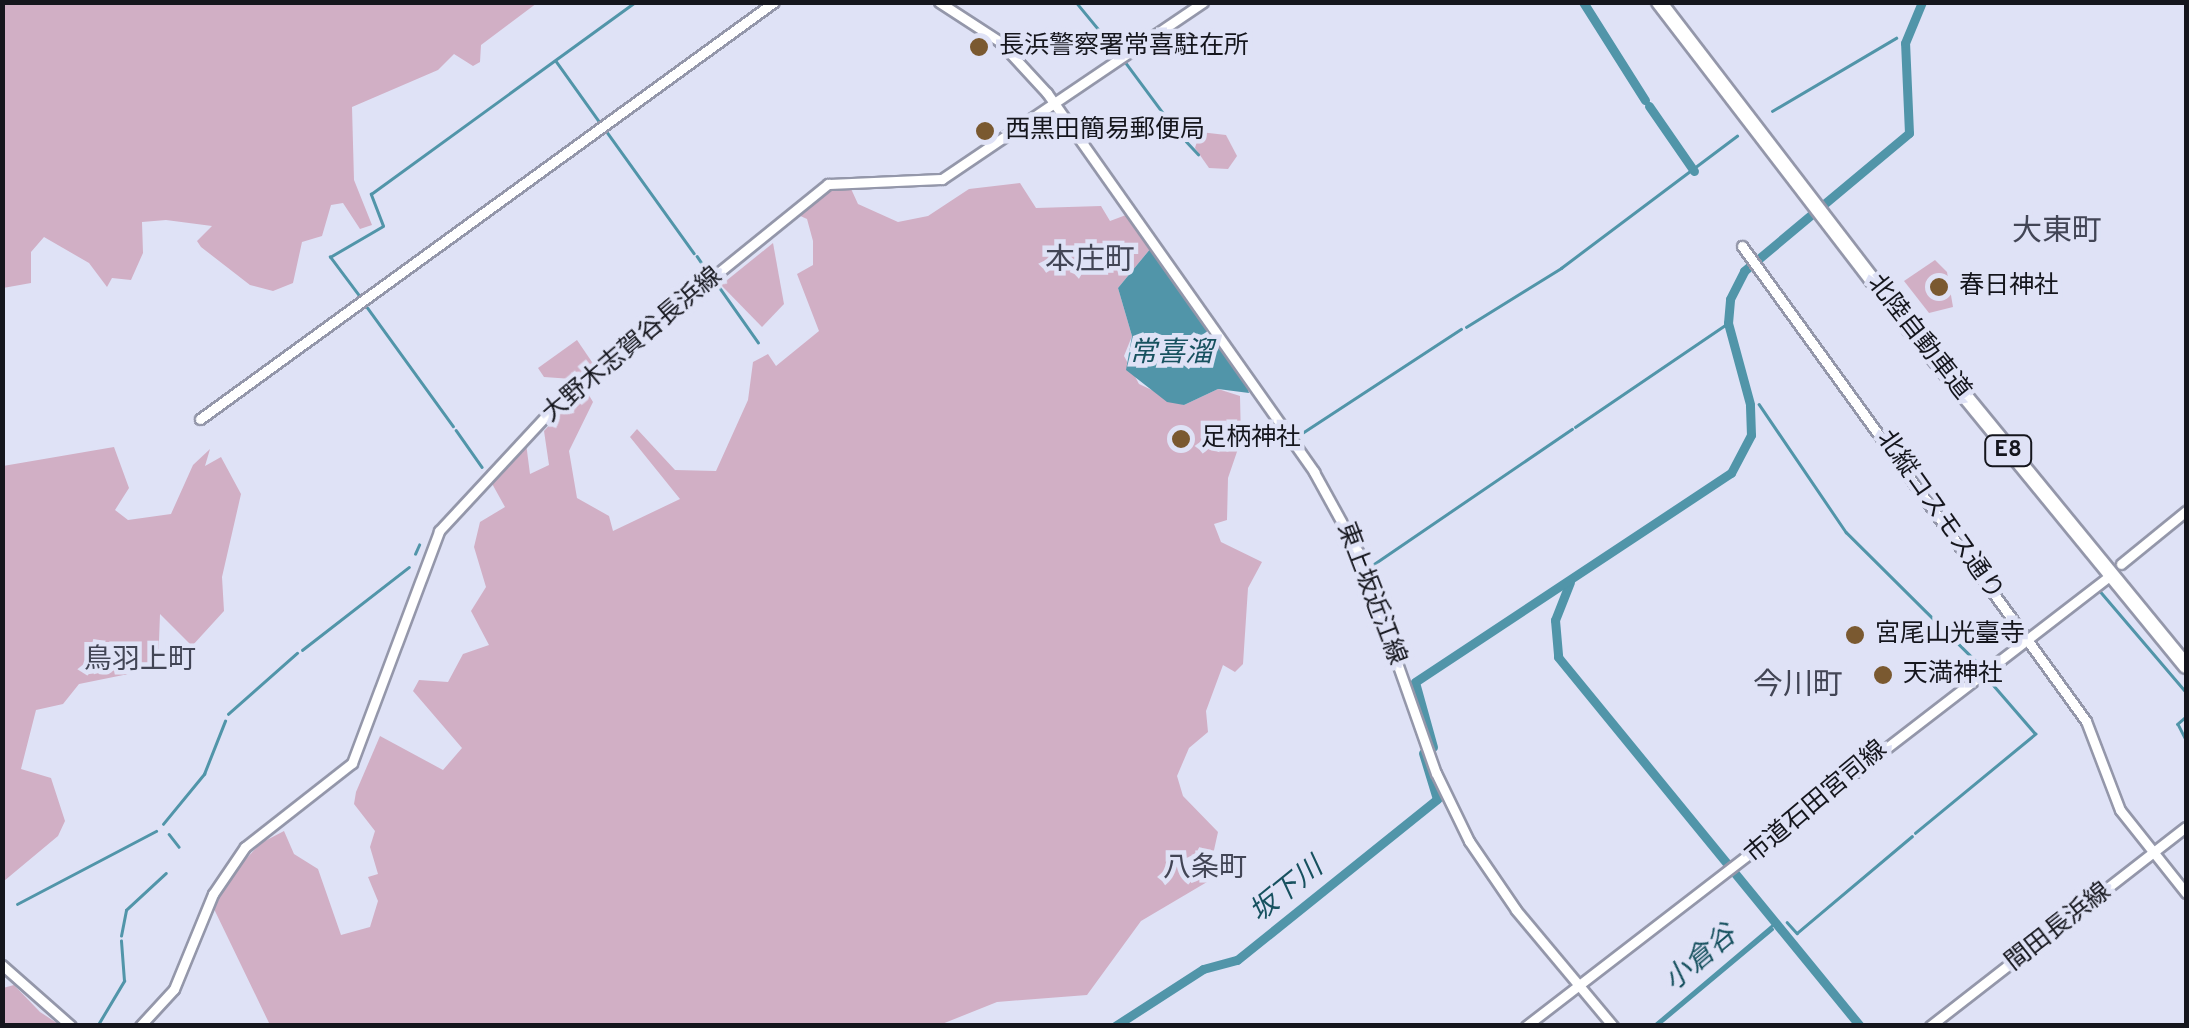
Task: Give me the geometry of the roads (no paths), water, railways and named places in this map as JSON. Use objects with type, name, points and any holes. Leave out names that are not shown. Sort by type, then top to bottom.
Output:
[{"type":"highway","name":"北陸自動車道","points":[[1660,2],[2186,666]]},
{"type":"highway","name":"北陸自動車道","points":[[1670,2],[1800,181]]},
{"type":"highway","name":"北陸自動車道","points":[[1838,229],[2186,652]]},
{"type":"main road","points":[[200,419],[774,2]]},
{"type":"main road","name":"東上坂近江線","points":[[939,2],[1000,41],[1054,102],[1325,488],[1366,571],[1454,812],[1494,880],[1612,1026]]},
{"type":"main road","name":"大野木志賀谷長浜線","points":[[140,1026],[174,989],[234,859],[352,763],[439,531],[560,401],[828,184],[942,180],[1202,2]]},
{"type":"main road","name":"北縦コスモス通り","points":[[1742,246],[2028,639],[2097,740],[2120,810],[2186,893]]},
{"type":"main road","points":[[2121,564],[2186,511]]},
{"type":"main road","name":"市道石田宮司線","points":[[1526,1026],[1575,983],[1734,872],[1983,670],[2107,578]]},
{"type":"main road","name":"間田長浜線","points":[[1930,1026],[2186,827]]},
{"type":"main road","points":[[2,965],[71,1026]]},
{"type":"water","name":"常喜溜","points":[[1151,248],[1249,393],[1218,389],[1184,405],[1167,402],[1126,370],[1132,336],[1118,288]]},
{"type":"waterway","points":[[360,297],[330,257],[383,226],[371,194],[635,2]]},
{"type":"waterway","points":[[1076,2],[1118,53]]},
{"type":"waterway","points":[[1583,2],[1645,100]]},
{"type":"waterway","points":[[1750,404],[1728,323],[1730,299],[1744,271],[1909,133],[1905,43],[1922,2]]},
{"type":"waterway","points":[[1772,111],[1896,38]]},
{"type":"waterway","points":[[1123,59],[1169,121]]},
{"type":"waterway","points":[[556,61],[601,124]]},
{"type":"waterway","points":[[1649,106],[1694,171]]},
{"type":"waterway","points":[[1171,125],[1198,154]]},
{"type":"waterway","points":[[607,132],[694,253]]},
{"type":"waterway","points":[[1466,327],[1561,268],[1737,136]]},
{"type":"waterway","points":[[697,256],[710,275]]},
{"type":"waterway","points":[[715,281],[758,342]]},
{"type":"waterway","points":[[367,307],[453,426]]},
{"type":"waterway","points":[[1575,427],[1728,323]]},
{"type":"waterway","points":[[1296,437],[1461,329]]},
{"type":"waterway","points":[[1759,404],[1846,532],[1982,667]]},
{"type":"waterway","points":[[1433,747],[1415,682],[1731,473],[1751,435],[1750,405]]},
{"type":"waterway","points":[[1371,566],[1572,429]]},
{"type":"waterway","points":[[456,430],[482,467]]},
{"type":"waterway","points":[[415,554],[419,545]]},
{"type":"waterway","points":[[302,650],[409,567]]},
{"type":"waterway","points":[[1570,582],[1555,620],[1558,657],[1860,1026]]},
{"type":"waterway","points":[[2100,591],[2186,692]]},
{"type":"waterway","points":[[228,714],[297,653]]},
{"type":"waterway","points":[[1915,833],[2035,734],[1984,675]]},
{"type":"waterway","points":[[2186,717],[2178,724],[2186,740]]},
{"type":"waterway","points":[[163,824],[204,774],[225,721]]},
{"type":"waterway","name":"坂下川","points":[[1115,1026],[1203,969],[1237,960],[1437,799],[1423,753]]},
{"type":"waterway","points":[[17,904],[156,831]]},
{"type":"waterway","points":[[169,834],[179,847]]},
{"type":"waterway","points":[[1787,922],[1797,933],[1912,836]]},
{"type":"waterway","points":[[121,936],[126,910],[166,873]]},
{"type":"waterway","name":"小倉谷","points":[[1653,1026],[1775,923]]},
{"type":"waterway","name":"小倉谷","points":[[1656,1026],[1772,929]]},
{"type":"waterway","points":[[99,1023],[124,981],[121,941]]},
{"type":"place","name":"長浜警察署常喜駐在所","points":[[979,47]]},
{"type":"place","name":"西黒田簡易郵便局","points":[[985,131]]},
{"type":"place","name":"春日神社","points":[[1939,287]]},
{"type":"place","name":"足柄神社","points":[[1181,439]]},
{"type":"place","name":"宮尾山光臺寺","points":[[1855,635]]},
{"type":"place","name":"天満神社","points":[[1883,675]]},
{"type":"district","name":"大東町","points":[[2057,233]]},
{"type":"district","name":"本庄町","points":[[1090,262]]},
{"type":"district","name":"鳥羽上町","points":[[140,661]]},
{"type":"district","name":"今川町","points":[[1798,687]]},
{"type":"district","name":"八条町","points":[[1205,869]]}]
